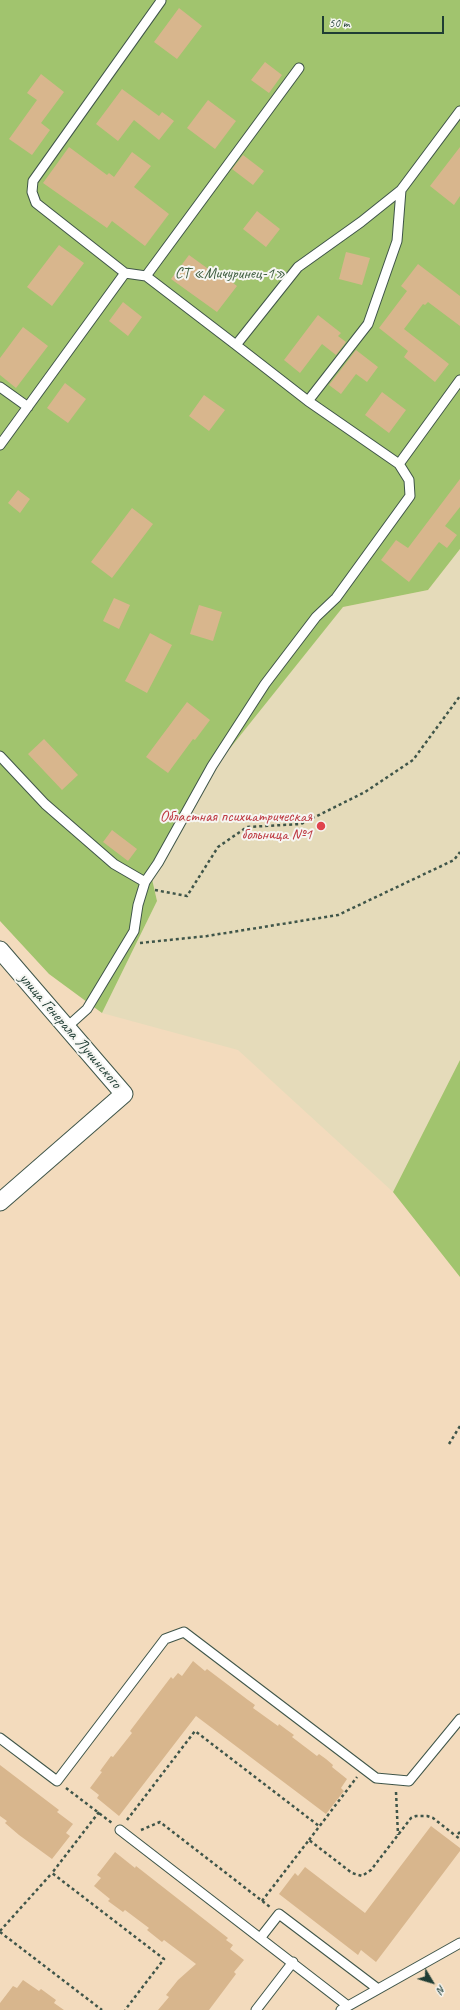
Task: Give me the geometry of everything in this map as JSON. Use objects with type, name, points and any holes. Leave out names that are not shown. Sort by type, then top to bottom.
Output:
[{"type":"street","name":"улица Генерала Лучинского","points":[[0,950],[68,1027],[124,1094],[0,1202]]},
{"type":"lane","points":[[68,1027],[87,1009],[134,931],[138,905],[145,882],[158,863],[212,766],[265,684],[316,617],[336,598],[410,496],[409,480],[399,464],[308,401],[146,276],[125,273],[36,202],[32,192],[33,181],[161,1]]},
{"type":"lane","points":[[146,276],[299,68]]},
{"type":"lane","points":[[236,345],[298,267],[361,222],[401,190],[460,111]]},
{"type":"lane","points":[[308,401],[368,324],[397,241],[401,190]]},
{"type":"lane","points":[[0,445],[125,273]]},
{"type":"lane","points":[[399,464],[460,380]]},
{"type":"lane","points":[[0,387],[28,407]]},
{"type":"lane","points":[[0,756],[45,804],[114,864],[145,882]]},
{"type":"lane","points":[[0,1738],[56,1782],[165,1639],[184,1632],[376,1778],[409,1781],[460,1718]]},
{"type":"lane","points":[[120,1830],[293,1962],[344,2008],[460,1943]]},
{"type":"lane","points":[[261,1937],[279,1914],[378,1989]]},
{"type":"lane","points":[[256,2010],[293,1962]]},
{"type":"path","points":[[145,882],[156,890],[186,896],[218,846],[247,827],[300,824],[365,792],[413,760],[460,696]]},
{"type":"path","points":[[126,945],[207,936],[338,915],[454,860],[460,852]]},
{"type":"path","points":[[449,1444],[460,1426]]},
{"type":"path","points":[[56,1782],[99,1812],[120,1830],[195,1731],[319,1826]]},
{"type":"path","points":[[262,1901],[363,1769]]},
{"type":"path","points":[[395,1780],[398,1836]]},
{"type":"path","points":[[99,1812],[52,1873],[0,1931],[102,2010]]},
{"type":"path","points":[[309,1840],[352,1873],[362,1876],[371,1870],[411,1818],[421,1815],[433,1818],[460,1839]]},
{"type":"path","points":[[128,1836],[160,1822],[279,1914]]},
{"type":"path","points":[[456,1836],[460,1832]]},
{"type":"path","points":[[52,1873],[164,1959],[125,2010]]},
{"type":"shaded area","name":"Областная психиатрическая больница №1","points":[[460,549],[460,1060],[393,1192],[238,1050],[102,1013],[157,901],[152,879],[211,772],[343,607],[428,590]]},
{"type":"green space","name":"СТ «Мичуринец-1»","points":[[0,0],[460,0],[460,549],[428,590],[343,607],[211,772],[152,879],[157,901],[102,1013],[49,974],[0,921]]},
{"type":"green space","points":[[460,1060],[460,1277],[393,1192]]},
{"type":"building","points":[[179,8],[202,26],[177,59],[154,42]]},
{"type":"building","points":[[265,62],[282,75],[269,93],[251,80]]},
{"type":"building","points":[[41,74],[64,92],[41,123],[50,130],[32,155],[9,139],[37,100],[27,93]]},
{"type":"building","points":[[122,89],[159,116],[162,112],[174,121],[159,140],[134,120],[118,141],[96,124]]},
{"type":"building","points":[[208,100],[236,121],[215,149],[187,128]]},
{"type":"building","points":[[69,147],[107,175],[109,173],[114,177],[132,152],[151,166],[134,187],[169,214],[145,246],[112,221],[107,228],[43,183]]},
{"type":"building","points":[[460,147],[460,196],[454,205],[430,186]]},
{"type":"building","points":[[243,155],[264,171],[253,185],[232,169]]},
{"type":"building","points":[[257,211],[280,229],[266,247],[243,229]]},
{"type":"building","points":[[59,245],[84,263],[52,306],[27,287]]},
{"type":"building","points":[[346,252],[370,258],[362,285],[339,279]]},
{"type":"building","points":[[189,255],[218,276],[220,273],[237,286],[217,312],[171,279]]},
{"type":"building","points":[[418,264],[460,296],[460,326],[428,302],[425,305],[423,304],[404,329],[449,364],[435,382],[404,357],[408,351],[379,328],[407,291],[401,286]]},
{"type":"building","points":[[123,302],[142,317],[128,336],[109,321]]},
{"type":"building","points":[[318,315],[341,333],[338,336],[346,342],[336,355],[322,344],[300,373],[284,360]]},
{"type":"building","points":[[23,327],[48,346],[16,388],[0,375],[0,358]]},
{"type":"building","points":[[356,350],[378,367],[367,382],[356,374],[341,394],[329,385]]},
{"type":"building","points":[[65,383],[86,399],[68,423],[47,408]]},
{"type":"building","points":[[382,392],[406,410],[389,433],[365,415]]},
{"type":"building","points":[[204,395],[225,410],[209,431],[189,416]]},
{"type":"building","points":[[460,479],[460,507],[445,526],[457,535],[447,548],[439,542],[409,582],[381,560],[396,540],[408,548]]},
{"type":"building","points":[[18,490],[30,499],[20,513],[8,503]]},
{"type":"building","points":[[132,508],[153,524],[112,578],[91,562]]},
{"type":"building","points":[[114,598],[130,605],[119,629],[103,621]]},
{"type":"building","points":[[199,605],[222,612],[213,641],[190,634]]},
{"type":"building","points":[[150,633],[172,645],[147,693],[125,681]]},
{"type":"building","points":[[187,702],[210,720],[195,740],[193,739],[168,773],[146,757]]},
{"type":"building","points":[[44,739],[78,775],[62,790],[28,754]]},
{"type":"building","points":[[112,830],[137,849],[128,861],[103,842]]},
{"type":"building","points":[[193,1661],[205,1671],[207,1669],[255,1705],[253,1708],[278,1726],[279,1724],[294,1735],[292,1737],[317,1756],[319,1754],[326,1759],[333,1765],[332,1767],[347,1779],[341,1788],[344,1791],[326,1814],[196,1716],[119,1816],[97,1798],[99,1795],[90,1788],[102,1772],[100,1771],[111,1756],[113,1757],[132,1733],[130,1731],[171,1677],[173,1679],[178,1673],[182,1676]]},
{"type":"building","points":[[0,1765],[59,1810],[57,1812],[73,1824],[66,1833],[70,1836],[52,1859],[19,1835],[5,1823],[7,1821],[0,1816]]},
{"type":"building","points":[[431,1826],[460,1848],[460,1851],[376,1962],[361,1950],[358,1955],[279,1894],[295,1873],[298,1876],[305,1867],[365,1913]]},
{"type":"building","points":[[115,1852],[135,1868],[136,1866],[228,1938],[226,1940],[233,1945],[230,1949],[244,1960],[234,1972],[236,1974],[209,2010],[158,2010],[169,1997],[166,1995],[178,1980],[196,1964],[164,1940],[162,1942],[147,1930],[149,1928],[125,1910],[123,1912],[108,1901],[110,1899],[94,1886],[101,1878],[97,1875]]},
{"type":"building","points":[[23,1980],[39,1991],[41,1989],[56,2000],[54,2003],[64,2010],[0,2010],[0,2003],[13,1986],[17,1988]]},
{"type":"place","name":"Областная психиатрическая больница №1","points":[[321,826]]}]
